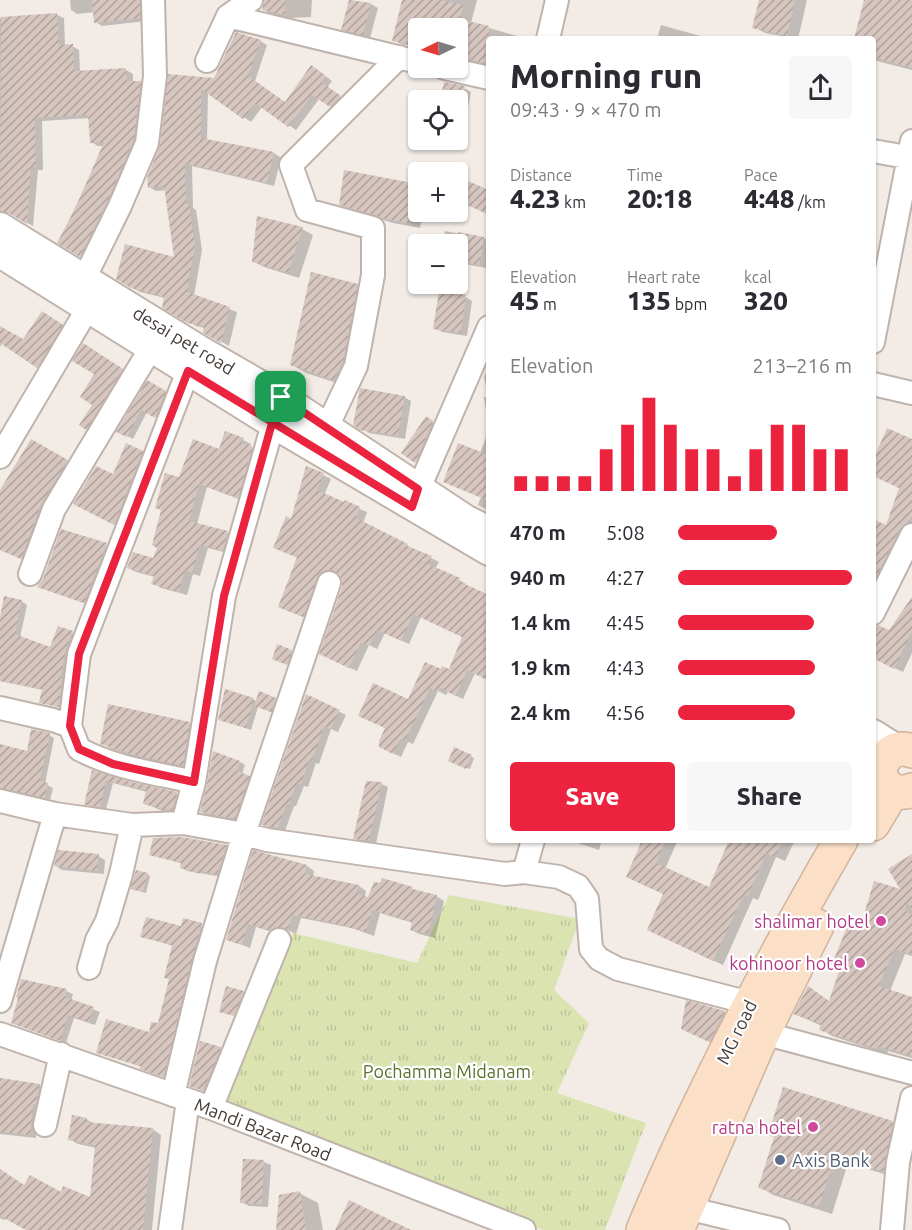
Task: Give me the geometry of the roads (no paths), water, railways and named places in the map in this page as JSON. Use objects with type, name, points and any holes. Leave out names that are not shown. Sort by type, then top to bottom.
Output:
[{"type":"main road","points":[[876,816],[894,768]]},
{"type":"main road","name":"MG road","points":[[643,1230],[750,1003],[840,843]]},
{"type":"main road","name":"MG road","points":[[682,1219],[763,1034],[850,862],[841,843]]},
{"type":"street","points":[[84,279],[120,206],[147,143],[155,75],[153,0]]},
{"type":"street","points":[[207,61],[228,16],[251,0]]},
{"type":"street","points":[[549,36],[557,0]]},
{"type":"street","points":[[228,16],[408,59]]},
{"type":"street","points":[[327,427],[356,366],[373,275],[373,228],[307,210],[291,165],[408,60]]},
{"type":"street","points":[[468,73],[486,77]]},
{"type":"street","points":[[876,151],[911,152],[876,327]]},
{"type":"street","name":"desai pet road","points":[[0,227],[327,427],[415,498],[486,549]]},
{"type":"street","name":"desai pet road","points":[[0,253],[272,423],[415,498],[486,530]]},
{"type":"street","points":[[0,457],[88,308]]},
{"type":"street","points":[[415,498],[486,334]]},
{"type":"street","points":[[30,574],[54,509],[151,348]]},
{"type":"street","points":[[188,371],[79,654],[70,726],[79,749],[95,758],[194,782]]},
{"type":"street","points":[[876,385],[912,393]]},
{"type":"street","points":[[183,823],[194,782],[224,596],[281,397]]},
{"type":"street","points":[[876,607],[912,535]]},
{"type":"street","points":[[170,1230],[180,1097],[205,962],[244,834],[329,583]]},
{"type":"street","points":[[0,708],[70,726]]},
{"type":"street","points":[[0,801],[55,814],[132,825],[183,823],[267,840],[493,873],[524,872],[559,877],[578,886],[587,899],[591,949],[599,959],[618,969],[750,1003]]},
{"type":"street","points":[[0,1001],[55,814]]},
{"type":"street","points":[[90,968],[97,940],[106,921],[121,874],[132,825]]},
{"type":"street","points":[[524,872],[531,843]]},
{"type":"street","points":[[211,1108],[279,940]]},
{"type":"street","name":"Mandi Bazar Road","points":[[0,1034],[211,1108],[524,1230]]},
{"type":"street","points":[[763,1034],[912,1073]]},
{"type":"street","points":[[45,1125],[61,1054]]},
{"type":"street","points":[[892,1230],[898,1162],[912,1098]]},
{"type":"street","points":[[682,1219],[778,1230]]},
{"type":"place","name":"shalimar hotel","points":[[881,921]]},
{"type":"place","name":"kohinoor hotel","points":[[860,963]]},
{"type":"place","name":"ratna hotel","points":[[813,1127]]},
{"type":"place","name":"Axis Bank","points":[[780,1160]]},
{"type":"park label","name":"Pochamma Midanam","points":[[447,1071]]}]
